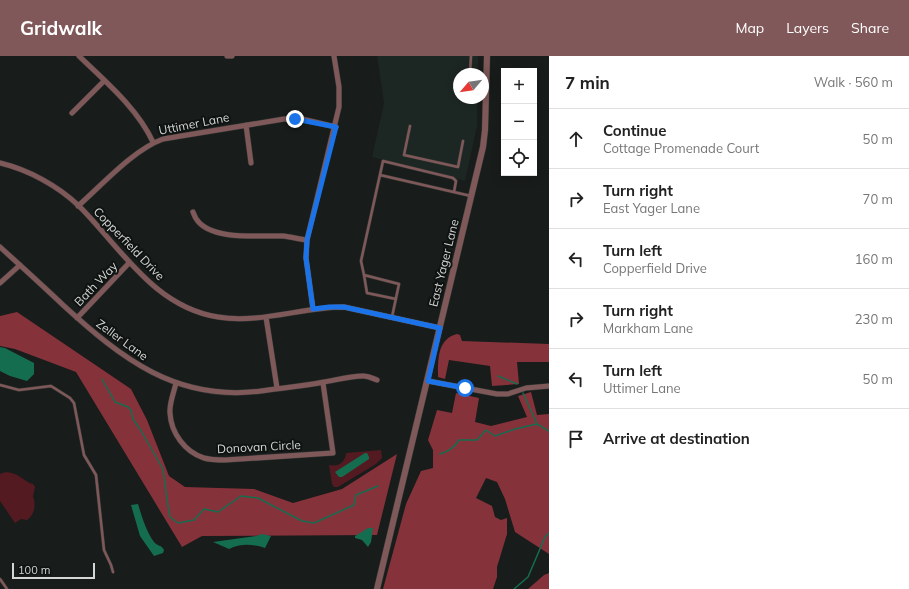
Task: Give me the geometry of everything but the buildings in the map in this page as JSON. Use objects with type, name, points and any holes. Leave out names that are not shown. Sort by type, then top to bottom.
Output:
[{"type":"street","points":[[79,56],[142,122],[153,142]]},
{"type":"street","points":[[227,56],[232,56]]},
{"type":"street","points":[[313,309],[306,258],[307,240],[336,127],[339,107],[340,98],[334,56]]},
{"type":"street","name":"East Yager Lane","points":[[377,589],[483,147],[485,130],[487,56]]},
{"type":"street","points":[[72,113],[104,81]]},
{"type":"street","name":"Uttimer Lane","points":[[78,206],[140,150],[153,142],[171,137],[284,119],[295,119],[336,127]]},
{"type":"street","points":[[246,125],[251,163]]},
{"type":"street","name":"Copperfield Drive","points":[[0,163],[44,181],[62,192],[78,206],[146,280],[166,296],[183,306],[201,313],[232,319],[266,317],[313,309],[344,307],[440,328]]},
{"type":"street","points":[[193,212],[197,221],[206,228],[222,233],[237,236],[283,236],[307,240]]},
{"type":"street","name":"Zeller Lane","points":[[0,247],[101,339],[129,359],[151,372],[176,383],[231,393],[248,393],[362,376],[370,376],[377,380]]},
{"type":"street","name":"Bath Way","points":[[77,318],[129,263]]},
{"type":"street","points":[[0,283],[20,265]]},
{"type":"street","points":[[266,317],[277,388]]},
{"type":"street","points":[[428,381],[497,394],[508,394],[526,388],[549,386]]},
{"type":"street","name":"Donovan Circle","points":[[176,383],[169,412],[176,434],[186,448],[193,453],[203,458],[225,460],[333,453],[323,383]]},
{"type":"lane","points":[[471,68],[472,56]]},
{"type":"lane","points":[[410,126],[404,155],[458,167],[463,141]]},
{"type":"lane","points":[[396,299],[367,293],[361,261],[383,161],[453,178],[456,181],[454,192]]},
{"type":"lane","points":[[380,175],[472,196]]},
{"type":"lane","points":[[364,275],[399,284],[392,317]]},
{"type":"lane","points":[[0,385],[18,390],[51,386],[70,398],[74,403],[84,455],[96,475],[104,550],[113,572]]},
{"type":"lane","points":[[0,579],[7,589]]},
{"type":"shaded area","points":[[377,56],[478,56],[478,68],[453,68],[453,104],[477,104],[477,126],[465,181],[372,157],[384,103]]},
{"type":"shaded area","points":[[17,312],[131,389],[147,420],[169,476],[185,487],[254,489],[293,503],[342,489],[397,454],[377,535],[202,536],[182,547],[76,372],[15,349],[0,346],[0,316]]},
{"type":"shaded area","points":[[457,334],[460,335],[462,341],[549,344],[549,362],[517,362],[519,384],[492,386],[490,366],[449,360],[445,379],[438,377],[438,364],[442,345],[450,337]]},
{"type":"shaded area","points":[[0,347],[5,348],[34,363],[34,374],[27,381],[10,376],[0,371]]},
{"type":"shaded area","points":[[531,392],[537,415],[549,414],[549,554],[515,532],[505,499],[497,482],[486,478],[476,498],[492,506],[495,517],[501,520],[507,518],[507,534],[497,567],[497,577],[493,589],[383,589],[406,504],[421,471],[433,468],[433,450],[428,440],[437,410],[452,413],[456,393],[479,398],[475,422],[491,426],[527,417],[518,396]]},
{"type":"shaded area","points":[[381,450],[382,458],[376,464],[338,487],[334,487],[332,484],[329,465],[338,465],[343,462],[346,453]]},
{"type":"shaded area","points":[[367,453],[369,459],[342,477],[339,477],[335,472]]},
{"type":"shaded area","points":[[6,472],[18,476],[33,484],[35,487],[33,496],[34,509],[32,515],[27,520],[21,519],[15,523],[0,501],[0,474]]},
{"type":"shaded area","points":[[138,504],[144,524],[151,538],[155,543],[163,548],[163,553],[154,556],[140,536],[131,505]]},
{"type":"shaded area","points":[[368,528],[373,528],[371,542],[368,547],[362,540],[355,538],[355,536]]},
{"type":"shaded area","points":[[262,534],[271,536],[265,548],[247,545],[229,549],[213,542],[256,536]]},
{"type":"shaded area","points":[[549,573],[549,589],[528,589],[544,575]]},
{"type":"waterway","points":[[498,376],[517,384]]},
{"type":"waterway","points":[[102,379],[115,402],[128,407],[131,410],[133,419],[163,469],[170,517],[178,523],[194,520],[204,509],[218,512],[241,496],[258,498],[302,521],[314,523],[354,505],[356,495],[378,486]]},
{"type":"waterway","points":[[523,393],[537,424]]},
{"type":"waterway","points":[[440,454],[451,449],[459,440],[477,440],[486,430],[495,436],[515,429],[537,424],[549,431]]},
{"type":"waterway","points":[[514,589],[528,577],[545,537],[549,533]]},
{"type":"route","points":[[295,119],[336,127],[307,240],[306,258],[313,309],[344,307],[358,309],[440,328],[428,381],[465,388]]}]
